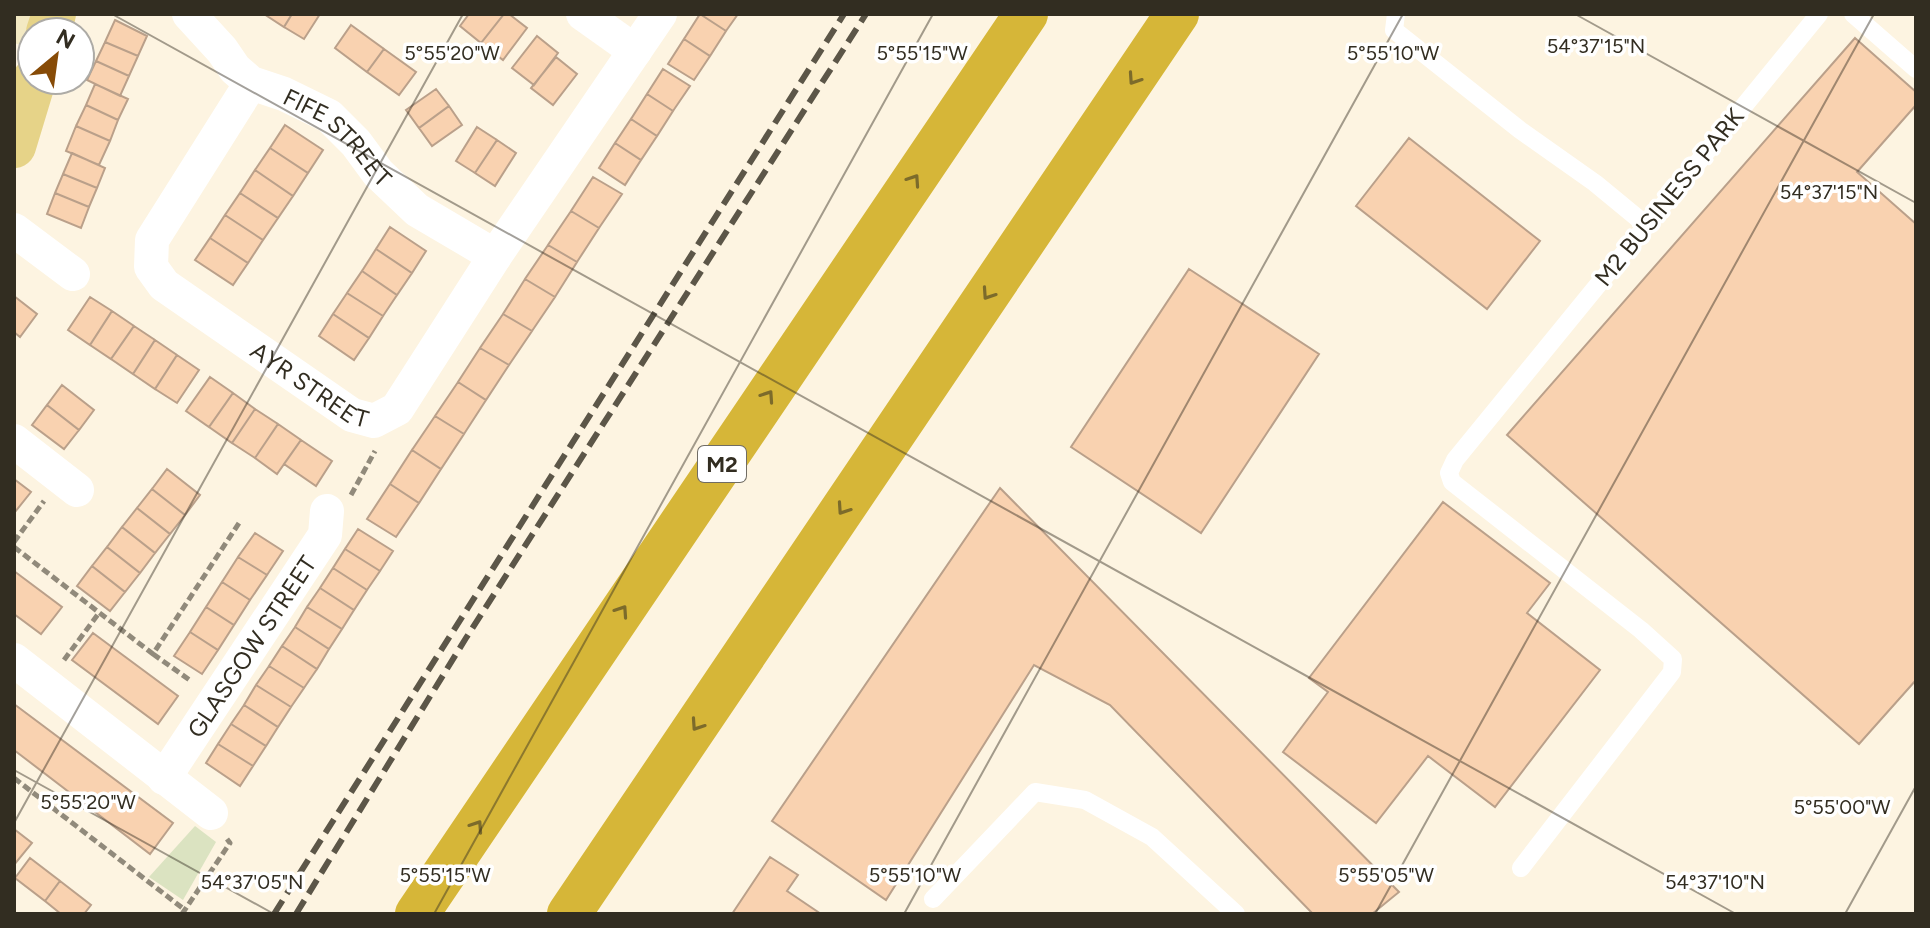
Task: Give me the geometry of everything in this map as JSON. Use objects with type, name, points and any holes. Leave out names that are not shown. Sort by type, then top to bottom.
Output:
[{"type":"highway","name":"M2","points":[[417,914],[1026,14]]},
{"type":"highway","points":[[569,914],[1177,14]]},
{"type":"main road","points":[[14,146],[29,96]]},
{"type":"street","name":"FIFE STREET","points":[[189,14],[235,69],[251,83],[284,94],[329,116],[356,143],[378,173],[417,210],[495,256]]},
{"type":"street","points":[[583,14],[635,51]]},
{"type":"street","name":"AYR STREET","points":[[251,83],[152,240],[151,267],[164,285],[352,415],[374,421],[397,409],[495,256],[660,14]]},
{"type":"street","points":[[14,230],[73,274]]},
{"type":"street","points":[[14,441],[69,484]]},
{"type":"street","name":"GLASGOW STREET","points":[[164,778],[325,535],[327,511]]},
{"type":"street","points":[[14,660],[211,813]]},
{"type":"lane","points":[[1396,14],[1394,30],[1646,225]]},
{"type":"lane","name":"M2 BUSINESS PARK","points":[[1521,868],[1672,672],[1673,659],[1641,630],[1452,482],[1449,473],[1455,460],[1519,380],[1819,14]]},
{"type":"lane","points":[[1853,14],[1916,69]]},
{"type":"lane","points":[[933,899],[1035,792],[1085,800],[1152,837],[1236,914]]},
{"type":"path","points":[[327,511],[350,496],[382,439],[386,415]]},
{"type":"path","points":[[69,484],[14,545],[99,613],[216,699]]},
{"type":"path","points":[[153,654],[239,523]]},
{"type":"path","points":[[45,684],[99,613]]},
{"type":"path","points":[[14,778],[184,912],[230,843],[211,813]]},
{"type":"green space","points":[[195,826],[216,842],[183,900],[149,877]]},
{"type":"building","points":[[264,14],[292,14],[284,27]]},
{"type":"building","points":[[292,14],[320,14],[304,39],[284,27]]},
{"type":"building","points":[[469,14],[504,14],[481,43],[460,26]]},
{"type":"building","points":[[504,14],[509,14],[527,28],[503,60],[481,43]]},
{"type":"building","points":[[700,14],[726,31],[710,56],[684,39]]},
{"type":"building","points":[[700,14],[738,14],[726,31]]},
{"type":"building","points":[[115,20],[147,36],[138,56],[105,42]]},
{"type":"building","points":[[351,25],[384,49],[367,72],[335,48]]},
{"type":"building","points":[[537,36],[558,53],[534,85],[512,68]]},
{"type":"building","points":[[1855,38],[1916,92],[1916,105],[1857,172],[1916,224],[1916,680],[1859,744],[1507,435]]},
{"type":"building","points":[[684,39],[710,56],[694,80],[668,64]]},
{"type":"building","points":[[105,42],[138,56],[129,76],[96,61]]},
{"type":"building","points":[[384,49],[416,72],[399,95],[367,72]]},
{"type":"building","points":[[556,57],[577,74],[553,105],[531,88]]},
{"type":"building","points":[[96,61],[129,76],[120,96],[96,84]]},
{"type":"building","points":[[663,69],[690,86],[673,111],[647,94]]},
{"type":"building","points":[[96,84],[128,99],[118,120],[86,105],[90,96],[96,96]]},
{"type":"building","points":[[436,89],[449,106],[419,128],[406,110]]},
{"type":"building","points":[[647,94],[673,111],[657,136],[631,119]]},
{"type":"building","points":[[86,105],[118,120],[110,141],[76,126]]},
{"type":"building","points":[[449,106],[462,125],[432,146],[419,128]]},
{"type":"building","points":[[631,119],[657,136],[641,160],[615,143]]},
{"type":"building","points":[[285,125],[323,150],[308,173],[270,148]]},
{"type":"building","points":[[76,126],[110,141],[99,165],[66,151]]},
{"type":"building","points":[[477,127],[497,140],[475,173],[456,161]]},
{"type":"building","points":[[1409,138],[1540,241],[1487,309],[1356,206]]},
{"type":"building","points":[[497,140],[516,153],[495,186],[475,173]]},
{"type":"building","points":[[615,143],[641,160],[625,185],[599,168]]},
{"type":"building","points":[[270,148],[308,173],[293,196],[255,170]]},
{"type":"building","points":[[72,153],[105,168],[97,188],[63,174]]},
{"type":"building","points":[[255,170],[293,196],[278,218],[240,193]]},
{"type":"building","points":[[63,174],[97,188],[89,207],[55,193]]},
{"type":"building","points":[[593,177],[622,194],[599,228],[571,211]]},
{"type":"building","points":[[55,193],[89,207],[81,228],[47,214]]},
{"type":"building","points":[[240,193],[278,218],[263,240],[225,215]]},
{"type":"building","points":[[571,211],[599,228],[577,262],[548,245]]},
{"type":"building","points":[[225,215],[263,240],[248,263],[210,238]]},
{"type":"building","points":[[390,227],[426,251],[412,273],[376,249]]},
{"type":"building","points":[[210,238],[248,263],[233,285],[195,260]]},
{"type":"building","points":[[548,245],[577,262],[555,297],[525,279]]},
{"type":"building","points":[[376,249],[412,273],[397,295],[362,271]]},
{"type":"building","points":[[1189,269],[1319,354],[1201,533],[1071,447]]},
{"type":"building","points":[[362,271],[397,295],[383,316],[347,293]]},
{"type":"building","points":[[525,279],[555,297],[532,331],[503,314]]},
{"type":"building","points":[[347,293],[383,316],[369,338],[333,314]]},
{"type":"building","points":[[14,296],[37,314],[20,337],[14,332]]},
{"type":"building","points":[[90,297],[112,311],[90,345],[68,330]]},
{"type":"building","points":[[112,311],[134,326],[111,359],[90,345]]},
{"type":"building","points":[[333,314],[369,338],[354,360],[319,336]]},
{"type":"building","points":[[503,314],[532,331],[509,365],[480,348]]},
{"type":"building","points":[[134,326],[155,340],[133,374],[111,359]]},
{"type":"building","points":[[155,340],[177,355],[155,389],[133,374]]},
{"type":"building","points":[[480,348],[509,365],[486,400],[458,382]]},
{"type":"building","points":[[177,355],[199,370],[177,403],[155,389]]},
{"type":"building","points":[[210,377],[233,393],[209,427],[186,411]]},
{"type":"building","points":[[458,382],[486,400],[464,434],[435,416]]},
{"type":"building","points":[[62,385],[94,410],[79,430],[47,405]]},
{"type":"building","points":[[233,393],[255,409],[232,443],[209,427]]},
{"type":"building","points":[[47,405],[79,430],[64,449],[32,425]]},
{"type":"building","points":[[255,409],[278,424],[255,458],[232,443]]},
{"type":"building","points":[[435,416],[464,434],[441,469],[412,450]]},
{"type":"building","points":[[278,424],[301,440],[277,474],[255,458]]},
{"type":"building","points":[[301,440],[332,461],[316,486],[284,464]]},
{"type":"building","points":[[412,450],[441,469],[419,503],[390,484]]},
{"type":"building","points":[[167,469],[200,495],[185,515],[152,489]]},
{"type":"building","points":[[14,479],[31,492],[15,512],[14,510]]},
{"type":"building","points":[[390,484],[419,503],[396,537],[367,519]]},
{"type":"building","points":[[1000,488],[1399,892],[1372,914],[1313,914],[1110,705],[1034,665],[886,900],[772,821]]},
{"type":"building","points":[[152,489],[185,515],[170,534],[137,508]]},
{"type":"building","points":[[1443,502],[1550,583],[1527,613],[1600,670],[1495,807],[1428,756],[1376,823],[1283,752],[1328,692],[1309,678]]},
{"type":"building","points":[[137,508],[170,534],[155,553],[122,527]]},
{"type":"building","points":[[122,527],[155,553],[140,573],[107,547]]},
{"type":"building","points":[[358,529],[393,551],[380,571],[345,549]]},
{"type":"building","points":[[255,533],[283,551],[267,575],[238,557]]},
{"type":"building","points":[[107,547],[140,573],[125,592],[92,566]]},
{"type":"building","points":[[345,549],[380,571],[367,590],[333,568]]},
{"type":"building","points":[[238,557],[267,575],[250,600],[222,582]]},
{"type":"building","points":[[92,566],[125,592],[110,611],[77,586]]},
{"type":"building","points":[[333,568],[367,590],[354,610],[320,588]]},
{"type":"building","points":[[14,571],[62,607],[41,634],[14,614]]},
{"type":"building","points":[[222,582],[250,600],[234,625],[206,607]]},
{"type":"building","points":[[320,588],[354,610],[342,629],[307,607]]},
{"type":"building","points":[[206,607],[234,625],[218,650],[190,632]]},
{"type":"building","points":[[307,607],[342,629],[329,649],[295,627]]},
{"type":"building","points":[[295,627],[329,649],[317,669],[282,646]]},
{"type":"building","points":[[190,632],[218,650],[202,674],[174,656]]},
{"type":"building","points":[[93,633],[178,696],[158,724],[72,660]]},
{"type":"building","points":[[282,646],[317,669],[304,688],[269,666]]},
{"type":"building","points":[[269,666],[304,688],[291,707],[256,685]]},
{"type":"building","points":[[256,685],[291,707],[278,727],[244,705]]},
{"type":"building","points":[[14,704],[173,823],[150,854],[14,750]]},
{"type":"building","points":[[244,705],[278,727],[266,746],[231,724]]},
{"type":"building","points":[[231,724],[266,746],[253,766],[218,744]]},
{"type":"building","points":[[218,744],[253,766],[240,786],[206,763]]},
{"type":"building","points":[[14,829],[32,843],[14,865]]},
{"type":"building","points":[[770,857],[798,875],[787,891],[821,914],[732,914]]},
{"type":"building","points":[[30,858],[60,881],[45,901],[15,878]]},
{"type":"building","points":[[60,881],[91,905],[84,914],[61,914],[45,901]]},
{"type":"railway","points":[[274,914],[844,14]]},
{"type":"railway","points":[[296,914],[466,638],[866,14]]}]
